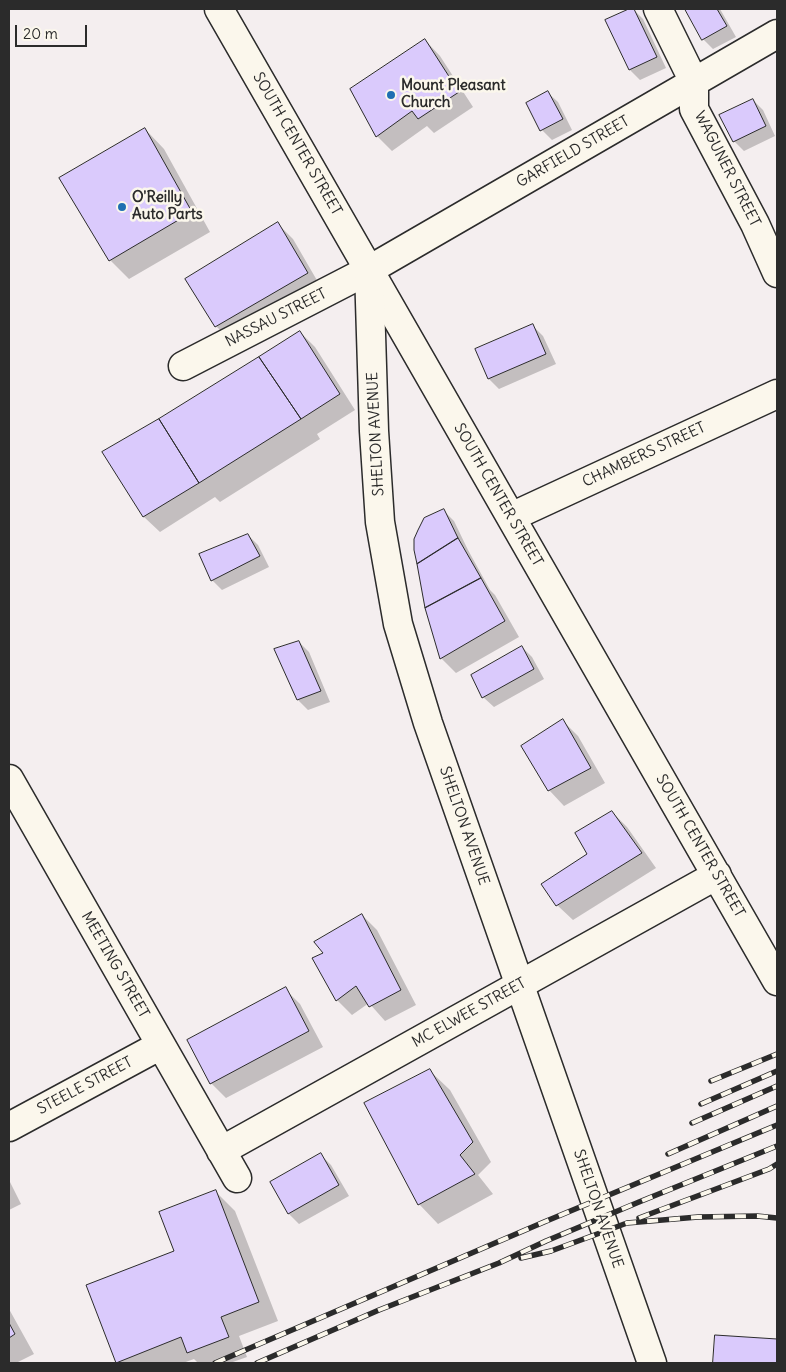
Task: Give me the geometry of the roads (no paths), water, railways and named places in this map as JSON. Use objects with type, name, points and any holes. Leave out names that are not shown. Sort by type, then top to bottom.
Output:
[{"type":"street","name":"SOUTH CENTER STREET","points":[[219,9],[777,981]]},
{"type":"street","name":"WAGUNER STREET","points":[[658,9],[694,82],[694,109],[755,224],[777,273]]},
{"type":"street","name":"GARFIELD STREET","points":[[369,270],[777,34]]},
{"type":"street","name":"NASSAU STREET","points":[[183,366],[369,270]]},
{"type":"street","name":"SHELTON AVENUE","points":[[369,270],[374,431],[380,522],[398,624],[428,723],[652,1363]]},
{"type":"street","name":"CHAMBERS STREET","points":[[511,517],[777,394]]},
{"type":"street","name":"MEETING STREET","points":[[9,779],[237,1178]]},
{"type":"street","name":"MC ELWEE STREET","points":[[221,1151],[716,875]]},
{"type":"street","name":"STEELE STREET","points":[[9,1127],[161,1046]]},
{"type":"railway","points":[[711,1081],[777,1054]]},
{"type":"railway","points":[[701,1104],[777,1071]]},
{"type":"railway","points":[[692,1123],[777,1086]]},
{"type":"railway","points":[[668,1154],[777,1106]]},
{"type":"railway","points":[[215,1363],[544,1222],[777,1125]]},
{"type":"railway","points":[[257,1363],[379,1310],[499,1263],[546,1241],[777,1146]]},
{"type":"railway","points":[[639,1218],[769,1169],[777,1164]]},
{"type":"railway","points":[[521,1258],[551,1251],[627,1223],[698,1217],[757,1216],[777,1218]]},
{"type":"place","name":"Mount Pleasant Church","points":[[391,95]]},
{"type":"place","name":"O'Reilly Auto Parts","points":[[122,207]]}]
